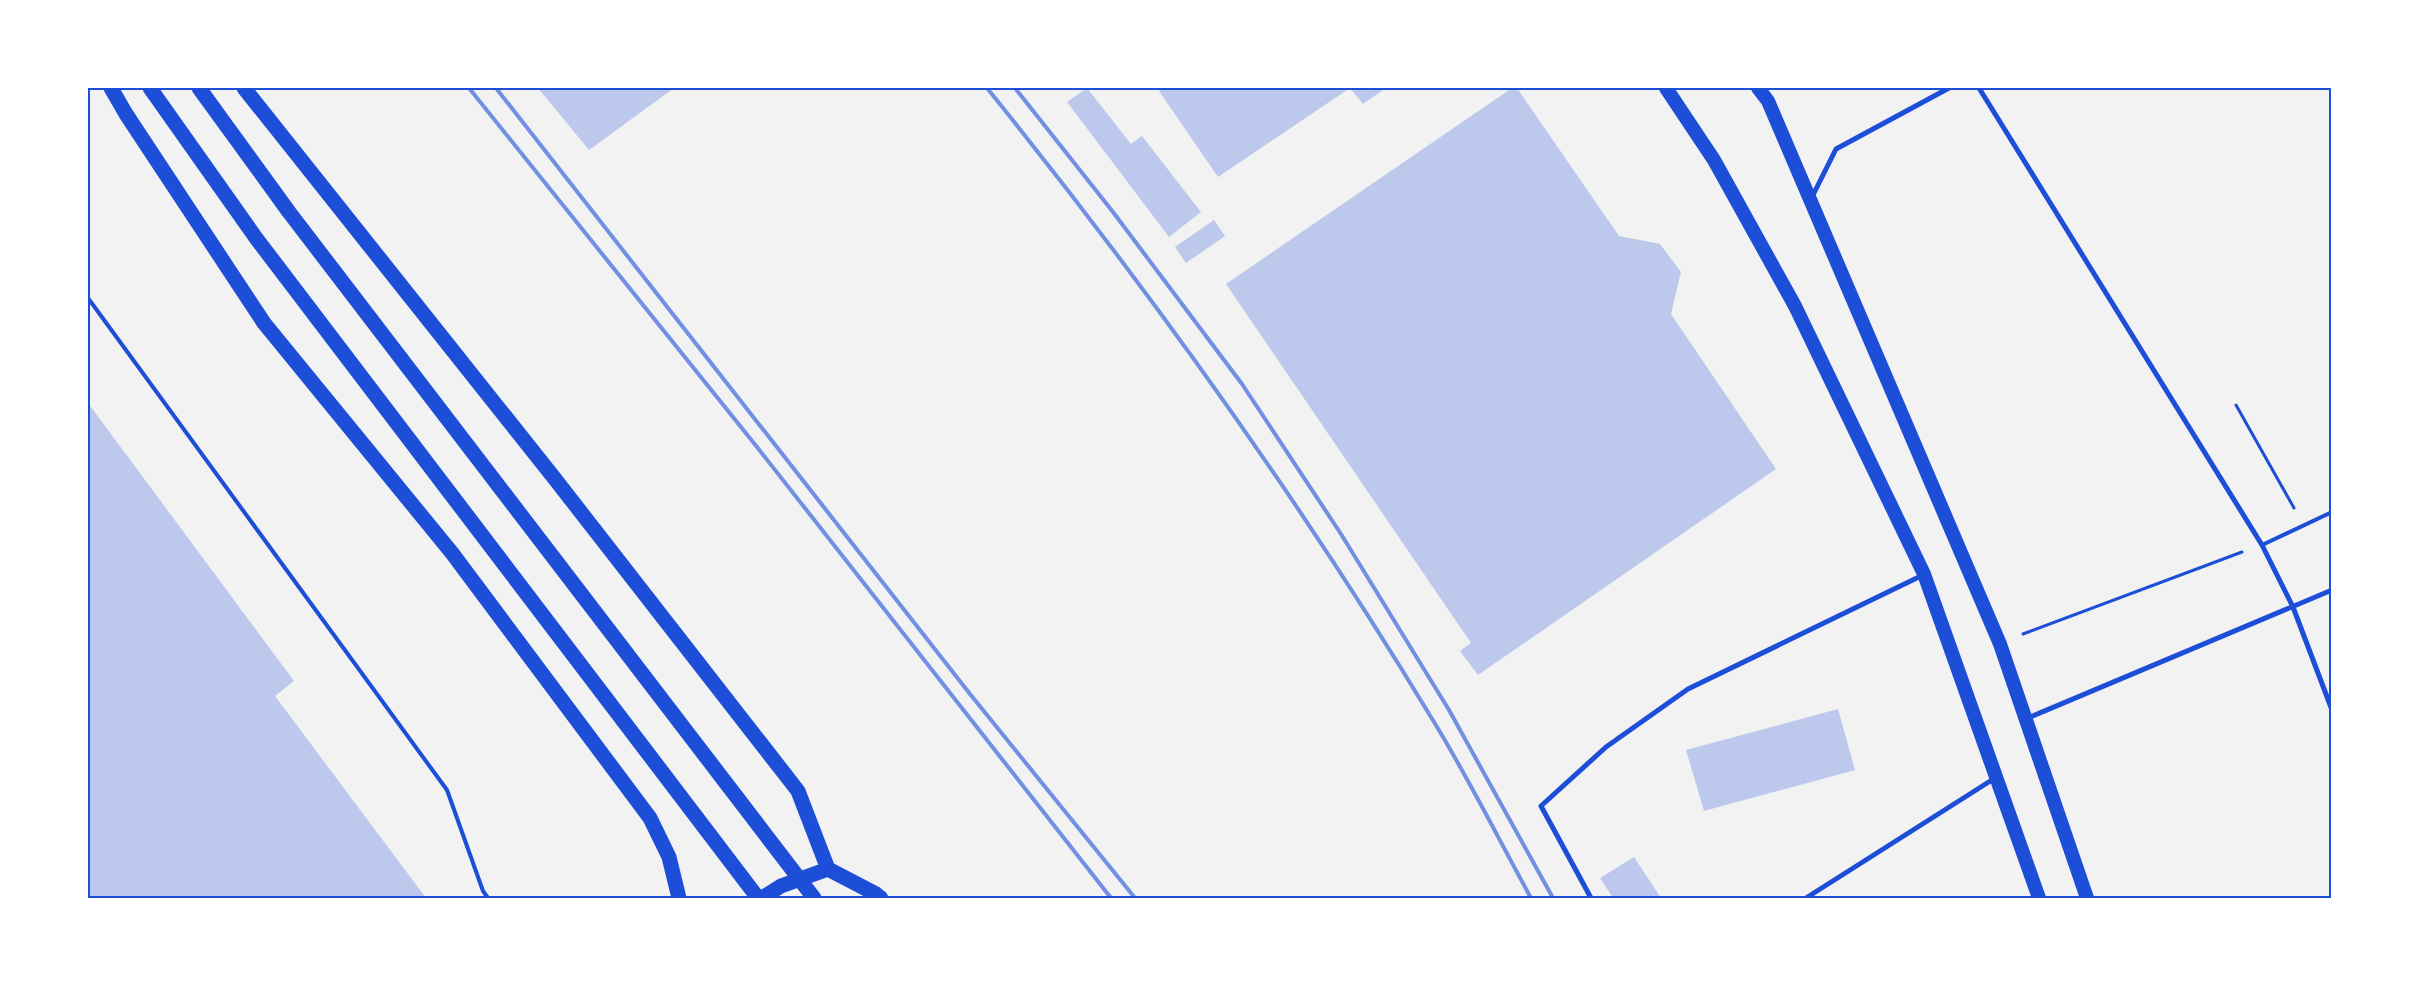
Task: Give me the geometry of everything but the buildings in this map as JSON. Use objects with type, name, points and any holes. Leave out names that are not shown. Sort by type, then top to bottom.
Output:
[{"type":"highway","points":[[111,88],[126,114],[264,323],[452,553],[650,818],[669,857],[679,898]]},
{"type":"highway","points":[[150,88],[256,238],[758,898]]},
{"type":"highway","points":[[199,88],[289,212],[814,898]]},
{"type":"highway","points":[[244,88],[556,479],[798,790],[828,869],[881,898]]},
{"type":"highway","points":[[1666,88],[1714,160],[1795,306],[1924,574],[2039,898]]},
{"type":"highway","points":[[1758,88],[1766,94],[1809,202],[2000,644],[2088,898]]},
{"type":"highway","points":[[762,898],[781,886],[828,869]]},
{"type":"highway","points":[[809,898],[828,869]]},
{"type":"street","points":[[1809,202],[1836,149],[1949,88]]},
{"type":"street","points":[[1980,88],[2262,545],[2292,607],[2332,710]]},
{"type":"street","points":[[1591,898],[1541,806],[1606,747],[1688,689],[1924,574]]},
{"type":"street","points":[[2025,719],[2332,590]]},
{"type":"street","points":[[1806,898],[1997,776]]},
{"type":"lane","points":[[88,298],[447,790],[483,891],[488,898]]},
{"type":"lane","points":[[2262,545],[2332,512]]},
{"type":"path","points":[[2236,405],[2304,526]]},
{"type":"path","points":[[2000,644],[2262,545]]},
{"type":"railway","points":[[469,88],[757,447],[1111,898]]},
{"type":"railway","points":[[496,88],[970,694],[1135,898]]},
{"type":"railway","points":[[987,88],[1164,318],[1276,477],[1383,639],[1434,722],[1472,787],[1531,898]]},
{"type":"railway","points":[[1015,88],[1113,212],[1242,384],[1341,534],[1449,710],[1553,898]]}]
